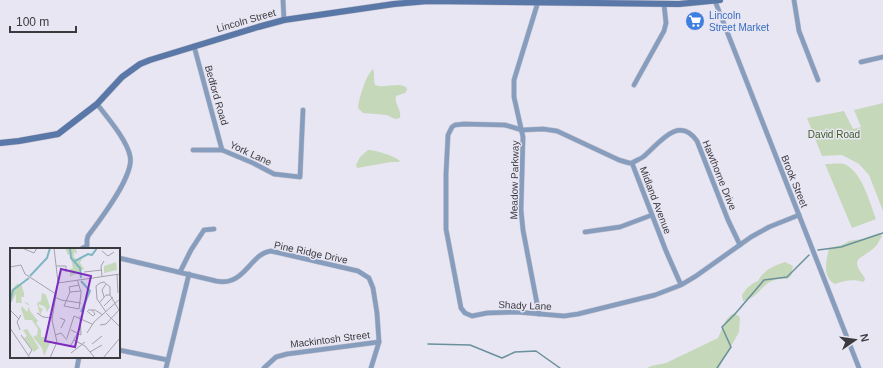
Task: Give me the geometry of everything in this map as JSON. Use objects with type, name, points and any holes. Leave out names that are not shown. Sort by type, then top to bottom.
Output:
[{"type":"main road","name":"Lincoln Street","points":[[0,143],[19,142],[58,134],[97,104],[122,77],[140,64],[161,55],[284,20],[394,4],[428,1],[578,1],[664,4],[694,3],[717,0]]},
{"type":"street","points":[[283,0],[284,20]]},
{"type":"street","name":"Brook Street","points":[[717,0],[859,368]]},
{"type":"street","points":[[794,0],[799,31],[818,80]]},
{"type":"street","name":"Meadow Parkway","points":[[538,2],[514,80],[514,97],[524,137],[521,210],[523,230],[539,314]]},
{"type":"street","points":[[634,85],[664,31],[666,23],[664,4]]},
{"type":"street","name":"Bedford Road","points":[[194,46],[222,150]]},
{"type":"street","points":[[861,62],[883,57]]},
{"type":"street","points":[[89,248],[87,240],[88,236],[124,183],[130,169],[131,161],[127,148],[118,132],[97,104]]},
{"type":"street","name":"York Lane","points":[[194,150],[222,150],[274,174],[300,177],[303,110]]},
{"type":"street","name":"Shady Lane","points":[[522,130],[505,125],[464,124],[455,125],[452,127],[448,135],[446,229],[458,297],[462,311],[472,316],[487,313],[517,312],[564,316],[655,295],[681,285],[769,227],[799,215]]},
{"type":"street","name":"Midland Avenue","points":[[522,130],[543,129],[557,131],[619,160],[629,164],[632,163],[666,251],[681,285]]},
{"type":"street","name":"Hawthorne Drive","points":[[632,163],[642,158],[671,132],[678,130],[687,132],[693,136],[740,245]]},
{"type":"street","points":[[585,232],[620,227],[652,215]]},
{"type":"street","points":[[180,272],[199,236],[204,230],[214,229]]},
{"type":"street","name":"Pine Ridge Drive","points":[[120,258],[216,281],[226,282],[232,280],[244,271],[260,256],[271,251],[358,271],[369,278],[373,288],[379,342],[371,368]]},
{"type":"street","points":[[166,368],[189,274]]},
{"type":"street","name":"Mackintosh Street","points":[[264,368],[276,358],[287,354],[379,342]]},
{"type":"street","points":[[120,350],[168,360]]},
{"type":"street","points":[[77,368],[79,358]]},
{"type":"green space","points":[[373,69],[375,85],[398,85],[406,87],[407,90],[405,93],[396,96],[400,118],[395,119],[387,115],[363,113],[358,108],[363,87]]},
{"type":"green space","name":"David Road","points":[[883,103],[883,211],[869,175],[859,164],[842,155],[822,156],[807,118],[844,111],[853,129],[861,127],[854,110]]},
{"type":"green space","points":[[368,150],[394,157],[400,161],[357,168],[356,165],[360,157]]},
{"type":"green space","name":"David Road","points":[[825,164],[844,164],[856,173],[868,196],[876,219],[852,228]]},
{"type":"green space","points":[[879,233],[882,236],[876,246],[857,262],[860,271],[865,278],[864,282],[850,280],[835,284],[831,281],[828,277],[826,268],[829,249],[849,241],[862,239]]},
{"type":"green space","points":[[785,262],[793,266],[791,276],[787,279],[772,281],[755,296],[743,301],[742,295],[748,287],[758,281],[769,269]]},
{"type":"green space","points":[[734,313],[740,317],[739,332],[719,368],[647,368],[666,363],[718,338],[726,320]]},
{"type":"waterway","points":[[818,250],[841,247],[883,233]]},
{"type":"waterway","points":[[717,368],[731,347],[722,327],[764,280],[787,277],[809,255]]},
{"type":"waterway","points":[[428,344],[470,345],[502,358],[515,352],[536,351],[560,368]]},
{"type":"place","name":"Lincoln Street Market","points":[[695,21]]}]
